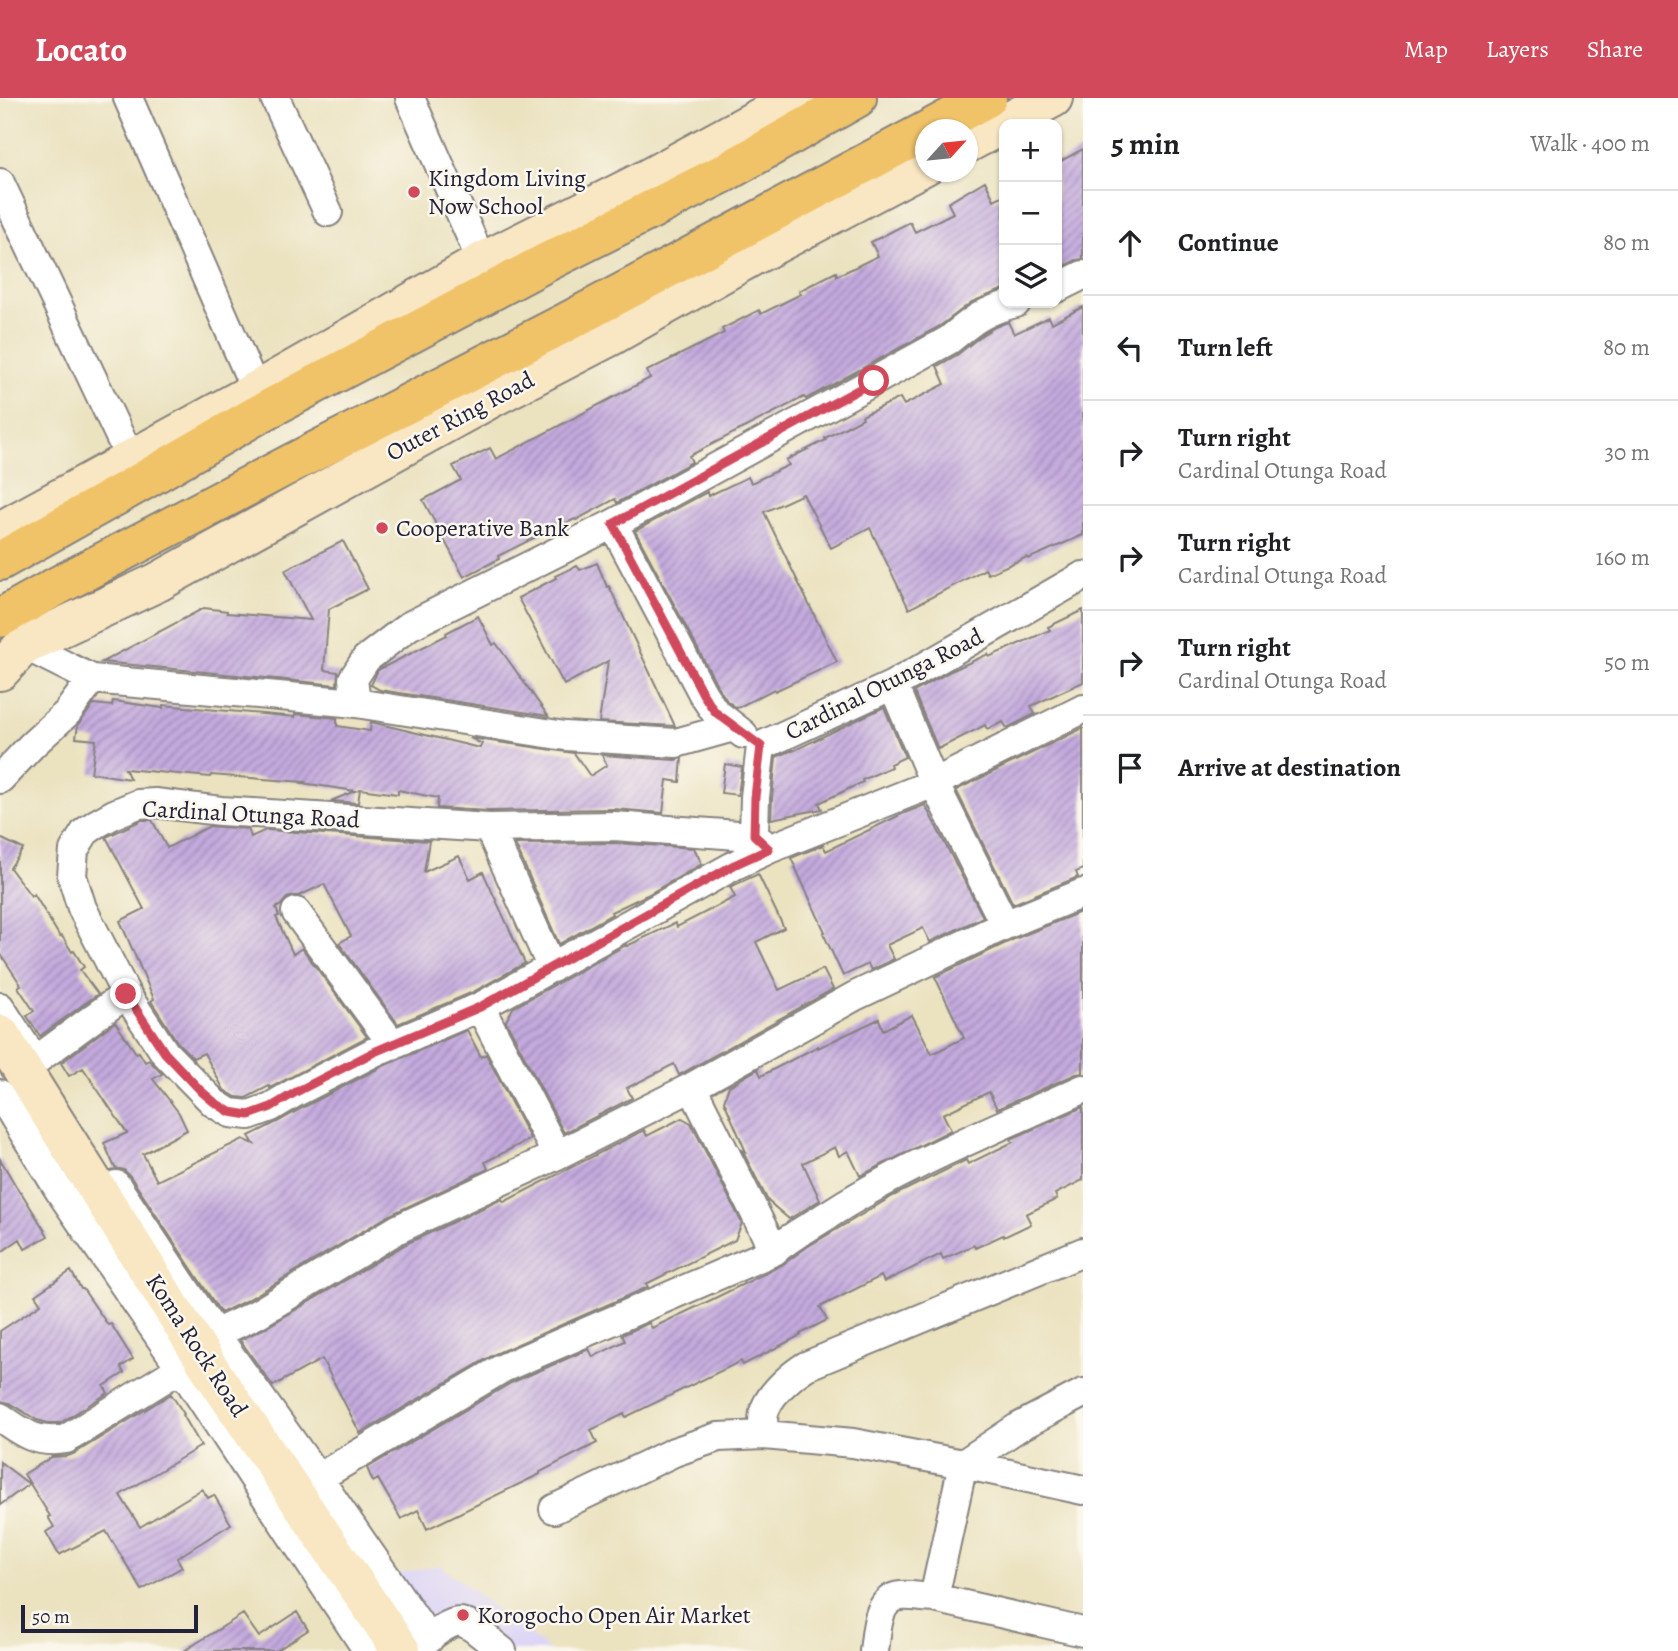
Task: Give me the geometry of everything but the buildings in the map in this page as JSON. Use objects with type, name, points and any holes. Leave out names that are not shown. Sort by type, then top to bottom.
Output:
[{"type":"main road","points":[[0,531],[256,391],[482,262],[643,181],[796,98]]},
{"type":"main road","points":[[0,561],[257,415],[543,264],[724,173],[857,98]]},
{"type":"main road","name":"Outer Ring Road","points":[[948,119],[987,98]]},
{"type":"main road","points":[[978,138],[1053,98]]},
{"type":"main road","name":"Outer Ring Road","points":[[8,645],[59,585],[565,323],[915,136]]},
{"type":"main road","name":"Outer Ring Road","points":[[8,645],[158,582],[493,397],[915,171]]},
{"type":"main road","name":"Koma Rock Road","points":[[0,1034],[212,1372],[413,1647]]},
{"type":"street","points":[[128,98],[256,391]]},
{"type":"street","points":[[275,98],[328,212]]},
{"type":"street","points":[[410,98],[482,262]]},
{"type":"street","points":[[0,183],[131,460]]},
{"type":"street","points":[[1062,286],[1083,275]]},
{"type":"street","points":[[356,703],[353,679],[366,659],[409,626],[613,524],[949,340],[976,317],[999,306]]},
{"type":"street","points":[[613,524],[703,694],[715,712],[761,746]]},
{"type":"street","name":"Cardinal Otunga Road","points":[[762,842],[755,797],[761,746],[893,685],[1083,576]]},
{"type":"street","points":[[8,645],[92,679],[356,703],[565,736],[676,743],[733,726]]},
{"type":"street","points":[[0,779],[67,713],[92,679]]},
{"type":"street","points":[[893,685],[934,783],[1005,925]]},
{"type":"street","points":[[762,842],[934,783],[1083,709]]},
{"type":"street","name":"Cardinal Otunga Road","points":[[155,803],[221,811],[489,828],[614,826],[738,835],[762,842],[734,865],[480,1007],[374,1052],[271,1107],[249,1115],[230,1112],[214,1102],[165,1053],[126,994],[82,908],[72,876],[74,850],[85,832],[114,814],[138,804],[155,803]]},
{"type":"street","points":[[489,828],[552,968]]},
{"type":"street","points":[[215,1334],[257,1314],[398,1229],[557,1155],[692,1087],[855,996],[1005,925],[1083,893]]},
{"type":"street","points":[[296,912],[393,1045]]},
{"type":"street","points":[[34,1061],[126,994]]},
{"type":"street","points":[[0,1007],[215,1334],[318,1478],[413,1647],[460,1622],[502,1651]]},
{"type":"street","points":[[480,1007],[557,1155]]},
{"type":"street","points":[[692,1087],[774,1251]]},
{"type":"street","points":[[318,1478],[503,1368],[774,1251],[786,1240],[857,1196],[945,1151],[1083,1089]]},
{"type":"street","points":[[5,1112],[181,1368],[368,1651]]},
{"type":"street","points":[[764,1435],[766,1405],[787,1380],[806,1366],[1083,1252]]},
{"type":"street","points":[[0,1417],[22,1433],[40,1440],[52,1442],[66,1439],[181,1368]]},
{"type":"street","points":[[934,1598],[963,1464],[1017,1428],[1083,1393]]},
{"type":"street","points":[[554,1509],[674,1452],[718,1437],[764,1435],[853,1443],[1083,1490]]},
{"type":"street","points":[[874,1651],[883,1607],[899,1596],[934,1598],[1083,1632]]},
{"type":"shaded area","name":"Korogocho Open Air Market","points":[[440,1565],[550,1651],[471,1651],[373,1579]]},
{"type":"place","name":"Kingdom Living Now School","points":[[414,192]]},
{"type":"place","name":"Cooperative Bank","points":[[382,528]]},
{"type":"place","name":"Korogocho Open Air Market","points":[[463,1615]]},
{"type":"route","points":[[126,994],[165,1053],[201,1091],[230,1112],[249,1115],[271,1107],[374,1052],[480,1007],[734,865],[769,849],[754,835],[761,746],[715,712],[703,694],[613,524],[874,381]]}]
